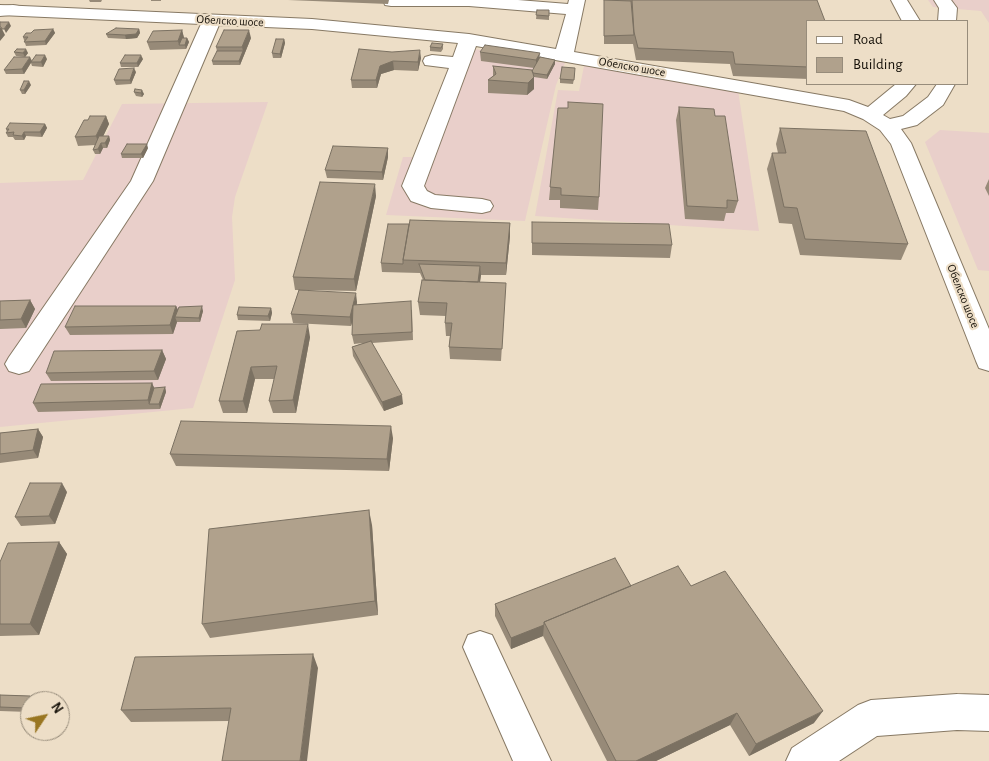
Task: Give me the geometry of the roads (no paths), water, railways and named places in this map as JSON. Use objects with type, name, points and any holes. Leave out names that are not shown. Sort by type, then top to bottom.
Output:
[{"type":"street","points":[[899,0],[910,20]]},
{"type":"street","points":[[942,0],[948,8],[947,20]]},
{"type":"street","points":[[391,1],[469,1],[576,5],[564,55]]},
{"type":"street","name":"Обелско шосе","points":[[4,10],[120,8],[212,20],[312,24],[469,39],[849,106],[870,115],[887,126],[901,143],[989,361]]},
{"type":"street","points":[[19,364],[56,306],[142,181],[212,20]]},
{"type":"street","points":[[469,39],[413,186],[419,196],[431,201],[482,206]]},
{"type":"street","points":[[432,61],[460,63]]},
{"type":"street","points":[[870,115],[906,85]]},
{"type":"street","points":[[887,126],[910,121],[936,102],[945,85]]},
{"type":"street","points":[[480,647],[532,761]]},
{"type":"street","points":[[805,761],[871,718],[957,712],[989,713]]}]
